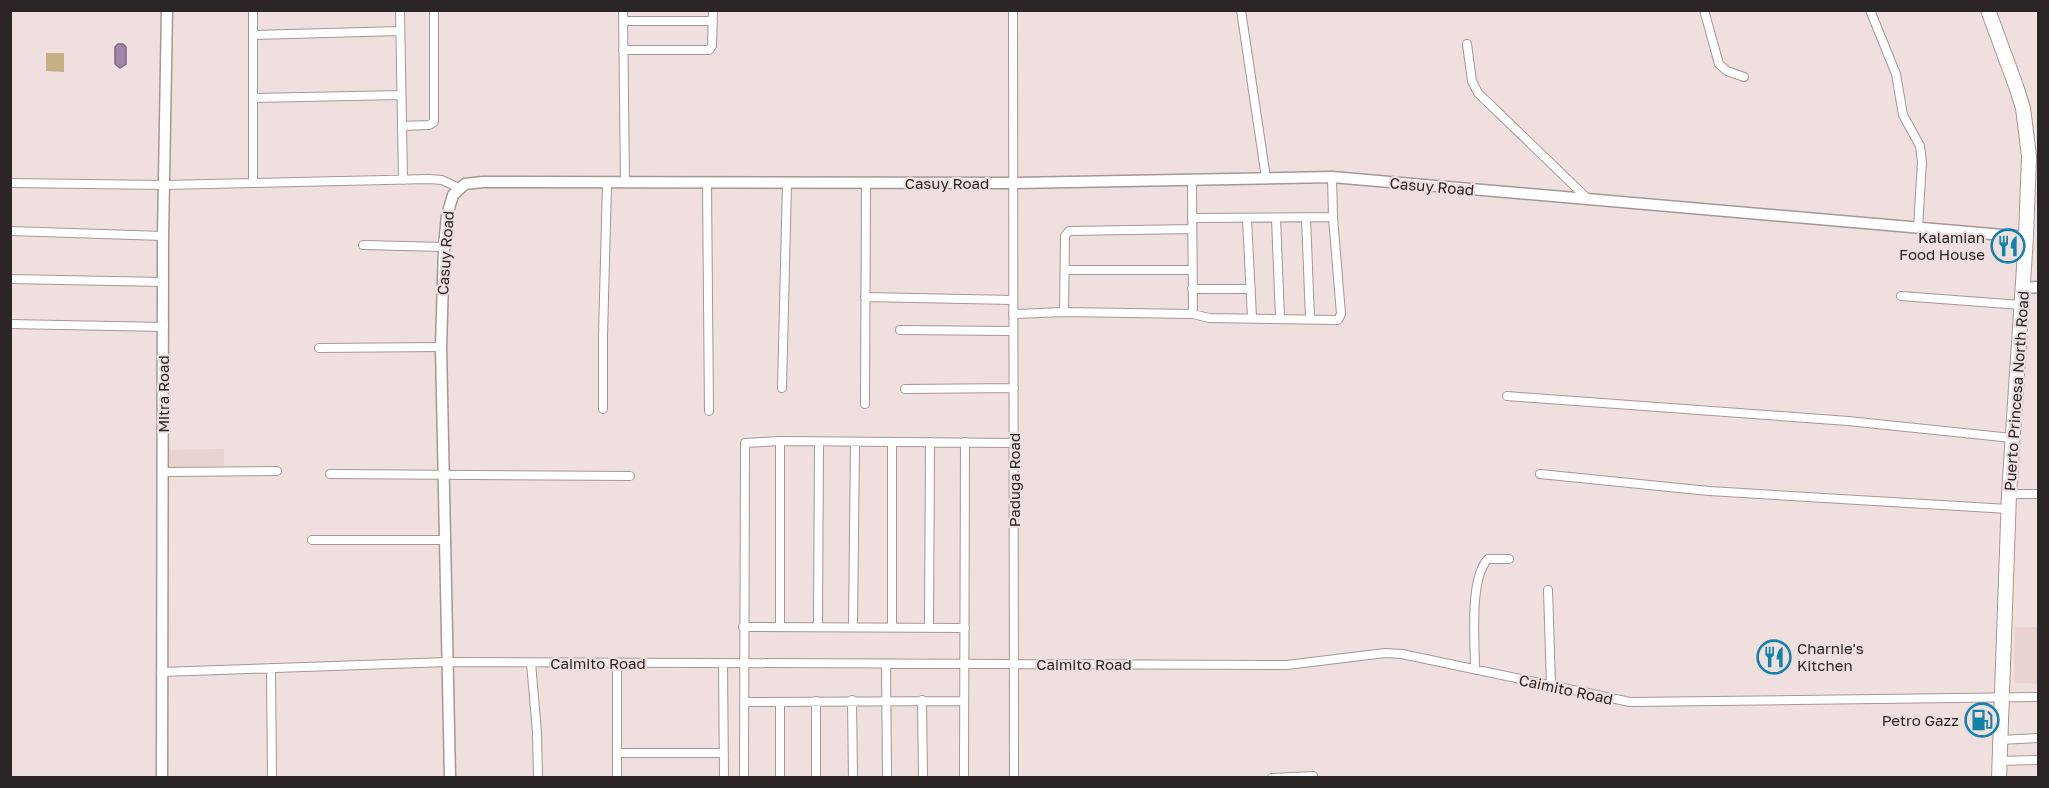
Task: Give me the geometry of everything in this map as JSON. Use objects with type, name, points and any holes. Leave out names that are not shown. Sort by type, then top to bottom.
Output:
[{"type":"main road","name":"Puerto Princesa North Road","points":[[1988,10],[2023,108],[2034,156],[2034,180],[2022,288],[2008,508],[1999,777]]},
{"type":"street","name":"Mitra Road","points":[[162,777],[163,236],[167,10]]},
{"type":"street","points":[[252,10],[253,183]]},
{"type":"street","points":[[400,10],[403,180]]},
{"type":"street","points":[[402,126],[429,125],[434,122],[434,10]]},
{"type":"street","points":[[623,10],[625,183]]},
{"type":"street","points":[[623,50],[709,50],[712,46],[713,10]]},
{"type":"street","name":"Paduga Road","points":[[1013,10],[1014,777]]},
{"type":"street","points":[[1241,10],[1266,178]]},
{"type":"street","points":[[1704,10],[1719,64],[1727,71],[1744,77]]},
{"type":"street","points":[[1870,10],[1896,74],[1903,115],[1920,146],[1922,162],[1918,228]]},
{"type":"street","points":[[623,21],[713,21]]},
{"type":"street","points":[[253,35],[400,31]]},
{"type":"street","points":[[1467,44],[1472,81],[1478,93],[1588,199]]},
{"type":"street","points":[[253,98],[402,95]]},
{"type":"street","points":[[1013,314],[1064,312],[1193,314],[1204,318],[1338,320],[1341,316],[1332,177]]},
{"type":"street","name":"Casuy Road","points":[[450,777],[441,347],[444,247],[448,208],[453,195],[465,184],[483,182],[1014,183],[1332,177],[2026,237]]},
{"type":"street","points":[[1192,179],[1193,314]]},
{"type":"street","points":[[10,183],[164,185],[442,180],[459,188]]},
{"type":"street","points":[[603,410],[607,183]]},
{"type":"street","points":[[782,388],[787,183]]},
{"type":"street","points":[[864,404],[866,183]]},
{"type":"street","points":[[707,184],[709,411]]},
{"type":"street","points":[[1192,218],[1333,217]]},
{"type":"street","points":[[1276,218],[1280,318]]},
{"type":"street","points":[[1306,218],[1310,318]]},
{"type":"street","points":[[1247,219],[1252,318]]},
{"type":"street","points":[[1064,312],[1065,236],[1069,231],[1192,229]]},
{"type":"street","points":[[10,231],[163,236]]},
{"type":"street","points":[[363,245],[444,247]]},
{"type":"street","points":[[1065,270],[1192,270]]},
{"type":"street","points":[[10,279],[164,282]]},
{"type":"street","points":[[2022,288],[2038,287]]},
{"type":"street","points":[[1192,289],[1251,290]]},
{"type":"street","points":[[1901,296],[2021,305]]},
{"type":"street","points":[[865,297],[1013,300]]},
{"type":"street","points":[[10,324],[164,327]]},
{"type":"street","points":[[900,330],[1013,331]]},
{"type":"street","points":[[319,348],[441,347]]},
{"type":"street","points":[[905,389],[1014,388]]},
{"type":"street","points":[[1507,396],[1848,421],[2012,438]]},
{"type":"street","points":[[744,777],[744,446],[749,442],[780,441],[1015,443]]},
{"type":"street","points":[[780,441],[780,627]]},
{"type":"street","points":[[818,627],[819,442]]},
{"type":"street","points":[[854,627],[855,442]]},
{"type":"street","points":[[892,442],[892,627]]},
{"type":"street","points":[[929,627],[930,442]]},
{"type":"street","points":[[964,442],[964,777]]},
{"type":"street","points":[[163,472],[277,471]]},
{"type":"street","points":[[330,474],[630,476]]},
{"type":"street","points":[[1540,474],[1719,492],[2008,508]]},
{"type":"street","points":[[2009,494],[2038,494]]},
{"type":"street","points":[[312,540],[446,540]]},
{"type":"street","points":[[1475,669],[1476,583],[1483,564],[1488,559],[1509,559]]},
{"type":"street","points":[[1548,590],[1551,686]]},
{"type":"street","points":[[743,627],[965,628]]},
{"type":"street","name":"Caimito Road","points":[[161,672],[448,662],[1287,665],[1385,652],[1638,703],[2038,697]]},
{"type":"street","points":[[617,662],[617,777]]},
{"type":"street","points":[[531,663],[538,777]]},
{"type":"street","points":[[723,663],[724,777]]},
{"type":"street","points":[[886,664],[887,777]]},
{"type":"street","points":[[271,668],[272,777]]},
{"type":"street","points":[[852,700],[853,777]]},
{"type":"street","points":[[922,700],[923,777]]},
{"type":"street","points":[[816,701],[816,777]]},
{"type":"street","points":[[744,702],[964,701]]},
{"type":"street","points":[[780,702],[780,777]]},
{"type":"street","points":[[2000,740],[2038,738]]},
{"type":"street","points":[[617,753],[724,753]]},
{"type":"street","points":[[2000,761],[2038,760]]},
{"type":"street","points":[[1272,777],[1313,776]]},
{"type":"shaded area","points":[[118,44],[126,47],[126,64],[120,68],[115,64],[115,47]]},
{"type":"shaded area","points":[[46,53],[64,53],[64,72],[46,71]]},
{"type":"shaded area","points":[[224,449],[224,469],[169,470],[169,450]]},
{"type":"shaded area","points":[[2015,627],[2038,627],[2038,684],[2014,683]]},
{"type":"place","name":"Kalamian Food House","points":[[2008,246]]},
{"type":"place","name":"Charnie's Kitchen","points":[[1774,657]]},
{"type":"place","name":"Petro Gazz","points":[[1982,720]]}]
